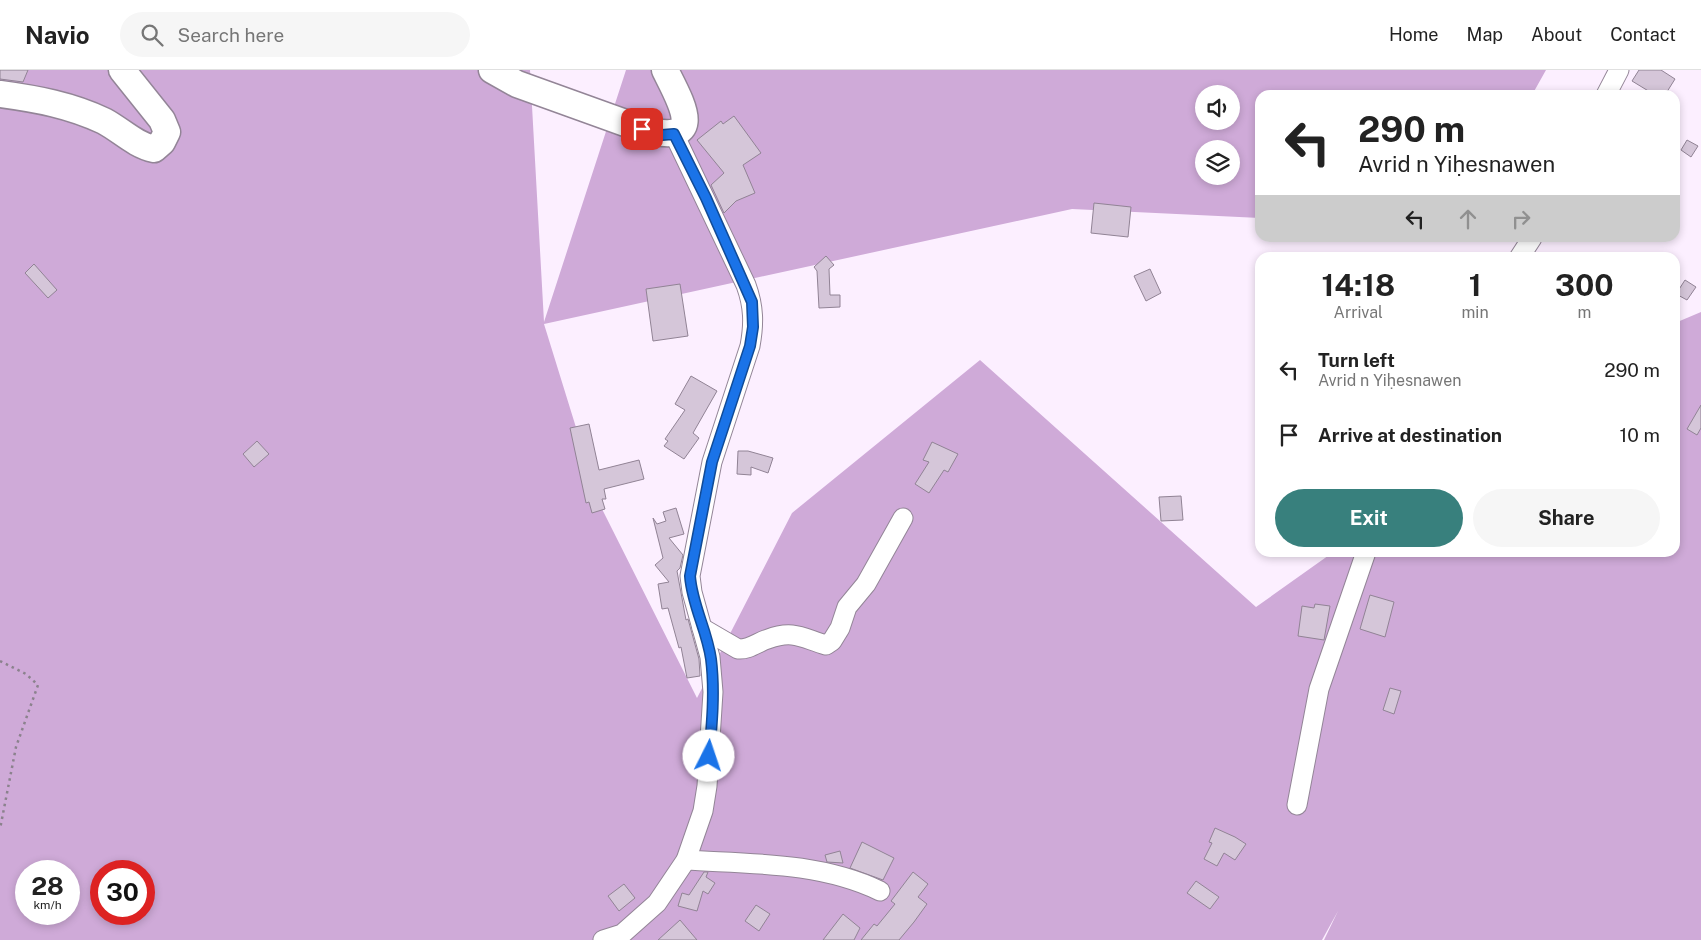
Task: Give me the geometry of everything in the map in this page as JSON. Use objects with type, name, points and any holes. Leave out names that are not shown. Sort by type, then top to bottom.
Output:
[{"type":"street","points":[[0,94],[45,100],[77,109],[105,122],[141,146],[154,149],[162,142],[167,132],[162,120],[122,70]]},
{"type":"street","points":[[492,70],[517,84],[662,135],[674,134],[681,128],[685,118],[684,107],[664,70]]},
{"type":"street","points":[[1609,90],[1619,70]]},
{"type":"street","points":[[603,940],[619,937],[657,903],[686,860],[703,811],[707,786],[713,692],[710,657],[692,592],[690,576],[712,462],[750,346],[753,315],[752,302],[746,286],[674,134]]},
{"type":"street","points":[[702,628],[738,649],[752,647],[769,638],[792,635],[806,636],[826,645],[840,628],[847,607],[866,584],[903,518]]},
{"type":"street","points":[[1297,805],[1319,689],[1364,557]]},
{"type":"street","points":[[686,860],[772,865],[833,873],[880,891]]},
{"type":"path","points":[[0,661],[26,674],[38,685],[16,747],[0,829]]},
{"type":"shaded area","points":[[0,70],[530,70],[544,322],[626,70],[1546,70],[1535,90],[1255,90],[1255,218],[1072,209],[544,324],[600,505],[697,698],[792,513],[980,360],[1256,607],[1326,557],[1680,557],[1680,321],[1701,312],[1701,940],[1324,940],[1338,911],[1322,940],[0,940]]},
{"type":"building","points":[[0,70],[28,70],[23,82],[0,79]]},
{"type":"building","points":[[1639,70],[1661,70],[1675,79],[1668,90],[1647,90],[1632,81]]},
{"type":"building","points":[[734,116],[761,153],[743,165],[755,193],[736,201],[724,213],[711,185],[724,173],[697,140],[721,121],[723,124]]},
{"type":"building","points":[[1687,140],[1698,146],[1691,157],[1681,150]]},
{"type":"building","points":[[1094,203],[1131,207],[1128,237],[1091,233]]},
{"type":"building","points":[[826,256],[834,265],[829,269],[830,295],[840,295],[840,307],[819,308],[817,271],[814,267]]},
{"type":"building","points":[[34,264],[57,290],[48,298],[25,273]]},
{"type":"building","points":[[1150,269],[1161,293],[1146,301],[1134,276]]},
{"type":"building","points":[[1685,280],[1696,287],[1687,300],[1680,296],[1680,288]]},
{"type":"building","points":[[680,284],[688,336],[653,341],[646,289]]},
{"type":"building","points":[[691,376],[717,391],[693,433],[699,438],[684,459],[664,446],[668,441],[665,439],[685,410],[675,404]]},
{"type":"building","points":[[1701,405],[1701,428],[1697,435],[1687,429]]},
{"type":"building","points":[[589,424],[599,470],[639,460],[644,479],[604,489],[606,499],[602,499],[605,509],[592,513],[589,502],[586,503],[570,428]]},
{"type":"building","points":[[257,441],[269,454],[254,467],[243,454]]},
{"type":"building","points":[[932,442],[958,454],[948,472],[944,470],[929,493],[915,484],[929,462],[923,460]]},
{"type":"building","points":[[738,451],[748,451],[773,458],[768,473],[751,467],[751,475],[737,474]]},
{"type":"building","points":[[1181,496],[1183,520],[1161,521],[1159,497]]},
{"type":"building","points":[[676,508],[684,534],[669,538],[683,555],[680,568],[677,571],[686,620],[688,619],[699,659],[700,676],[687,678],[681,647],[679,648],[668,608],[662,609],[658,584],[669,582],[655,565],[663,558],[653,518],[657,524],[666,521],[663,512]]},
{"type":"building","points":[[1370,595],[1394,602],[1385,637],[1360,629]]},
{"type":"building","points":[[1315,604],[1330,606],[1324,640],[1298,636],[1302,606],[1314,608]]},
{"type":"building","points":[[1390,688],[1401,691],[1394,714],[1383,710]]},
{"type":"building","points":[[1215,828],[1246,844],[1235,860],[1224,853],[1217,866],[1204,859],[1212,843],[1209,842]]},
{"type":"building","points":[[862,842],[894,858],[883,880],[850,868]]},
{"type":"building","points":[[840,851],[843,863],[827,862],[825,855]]},
{"type":"building","points":[[704,872],[708,872],[706,877],[715,883],[708,894],[703,891],[697,911],[678,906],[682,893],[689,895]]},
{"type":"building","points":[[913,872],[928,884],[918,897],[927,904],[914,922],[899,940],[861,940],[874,924],[877,926],[895,904],[891,901]]},
{"type":"building","points":[[1196,881],[1219,897],[1210,909],[1187,893]]},
{"type":"building","points":[[624,884],[635,898],[619,911],[608,896]]},
{"type":"building","points":[[756,905],[770,914],[759,931],[745,921]]},
{"type":"building","points":[[843,914],[860,928],[854,940],[823,940]]},
{"type":"building","points":[[680,920],[697,940],[658,940]]},
{"type":"route","points":[[642,129],[662,135],[674,134],[706,198],[752,302],[753,327],[750,346],[732,396],[712,462],[690,576],[692,592],[710,657],[713,692],[709,756]]}]
